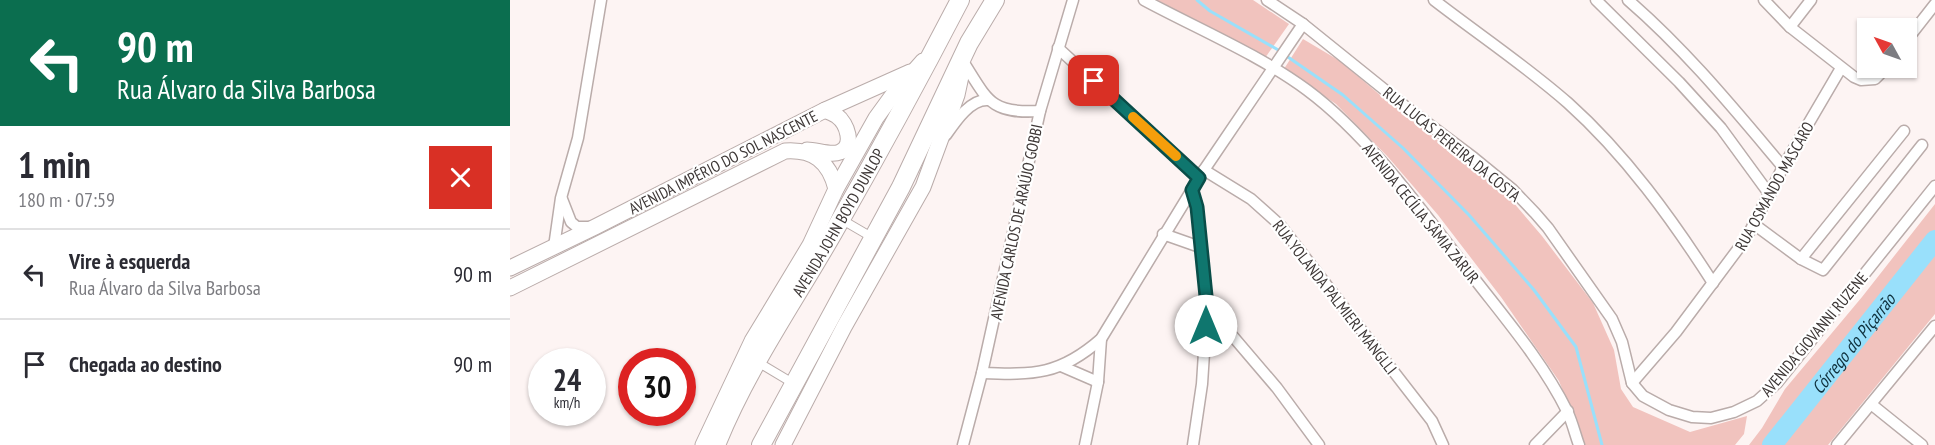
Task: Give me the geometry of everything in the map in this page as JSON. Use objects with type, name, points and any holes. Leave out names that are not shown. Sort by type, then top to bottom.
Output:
[{"type":"main road","name":"AVENIDA JOHN BOYD DUNLOP","points":[[716,445],[750,359],[833,215],[932,54],[960,0]]},
{"type":"main road","points":[[761,445],[901,187],[969,43],[995,0]]},
{"type":"main road","points":[[783,445],[843,327],[923,187],[957,95],[969,43]]},
{"type":"main road","name":"AVENIDA IMPÉRIO DO SOL NASCENTE","points":[[510,268],[554,248],[825,110],[916,70],[932,54]]},
{"type":"main road","points":[[833,215],[836,189],[876,118],[916,70]]},
{"type":"main road","points":[[804,152],[818,150],[831,154],[841,152],[846,147],[849,139],[846,126],[839,117],[825,110]]},
{"type":"main road","name":"AVENIDA IMPÉRIO DO SOL NASCENTE","points":[[510,288],[774,155],[785,151],[804,152]]},
{"type":"main road","points":[[804,152],[816,157],[829,171],[836,189]]},
{"type":"main road","points":[[703,445],[750,359]]},
{"type":"street","points":[[554,248],[561,198],[578,138],[601,0]]},
{"type":"street","name":"AVENIDA CARLOS DE ARAÚJO GOBBI","points":[[963,445],[982,373],[1040,111],[1072,0]]},
{"type":"street","name":"AVENIDA CECÍLIA SÂMIA ZARUR","points":[[1144,0],[1276,64],[1330,108],[1357,135],[1410,196],[1539,366],[1568,411],[1579,445]]},
{"type":"street","name":"RUA LUCAS PEREIRA DA COSTA","points":[[1267,0],[1303,24],[1504,183],[1548,228],[1612,319],[1622,342],[1632,383]]},
{"type":"street","points":[[1434,0],[1539,79],[1575,110],[1635,173],[1693,251],[1713,283]]},
{"type":"street","points":[[1596,0],[1671,74],[1721,128],[1770,195]]},
{"type":"street","points":[[1628,0],[1705,75],[1783,167]]},
{"type":"street","points":[[1764,0],[1790,27],[1841,68],[1857,78]]},
{"type":"street","points":[[1790,27],[1812,0]]},
{"type":"street","points":[[1917,27],[1935,4]]},
{"type":"street","points":[[982,373],[1026,374],[1061,366],[1088,350],[1101,339],[1163,234],[1303,24]]},
{"type":"street","name":"RUA YOLANDA PALMIERI MANGLLI","points":[[1058,48],[1202,174],[1251,199],[1280,225],[1432,421],[1443,445]]},
{"type":"street","points":[[964,63],[988,100]]},
{"type":"street","name":"RUA OSMANDO MASCARO","points":[[1632,383],[1676,332],[1755,225],[1783,167],[1841,68]]},
{"type":"street","points":[[1858,78],[1861,80],[1876,78]]},
{"type":"street","points":[[939,146],[957,119],[982,100],[988,100],[1005,109],[1020,112],[1040,111]]},
{"type":"street","points":[[1801,259],[1904,131]]},
{"type":"street","points":[[1755,225],[1801,259],[1823,270],[1922,145]]},
{"type":"street","name":"AVENIDA GIOVANNI RUZENE","points":[[1632,383],[1642,396],[1653,403],[1692,417],[1711,418],[1734,412],[1757,401],[1777,382],[1935,186]]},
{"type":"street","points":[[1192,190],[1197,207],[1207,306],[1202,384],[1193,445]]},
{"type":"street","points":[[561,198],[572,222],[577,227],[595,227]]},
{"type":"street","points":[[833,215],[873,238],[888,250]]},
{"type":"street","points":[[1163,234],[1200,247]]},
{"type":"street","points":[[1207,306],[1277,388],[1319,445]]},
{"type":"street","points":[[1838,445],[1935,326]]},
{"type":"street","points":[[1085,445],[1098,382],[1101,339]]},
{"type":"street","points":[[750,359],[793,384],[810,391]]},
{"type":"street","points":[[1061,366],[1098,382]]},
{"type":"street","points":[[1871,404],[1922,445]]},
{"type":"street","points":[[1535,445],[1568,411]]},
{"type":"shaded area","points":[[1157,0],[1253,0],[1289,24],[1265,58]]},
{"type":"shaded area","points":[[1303,39],[1340,61],[1507,195],[1542,236],[1593,303],[1614,350],[1621,389],[1633,407],[1690,432],[1747,416],[1744,434],[1735,445],[1584,445],[1559,381],[1501,297],[1438,215],[1388,157],[1336,104],[1284,69]]},
{"type":"shaded area","points":[[1935,204],[1935,314],[1828,445],[1749,445],[1785,389],[1862,297]]},
{"type":"waterway","points":[[1197,0],[1210,11],[1280,51]]},
{"type":"waterway","points":[[1285,55],[1343,95],[1403,148],[1469,215],[1534,290],[1576,347],[1602,445]]},
{"type":"waterway","name":"Córrego do Piçarrão","points":[[1772,445],[1935,240]]},
{"type":"slow traffic","points":[[1133,117],[1176,156]]},
{"type":"route","points":[[1094,81],[1199,178],[1192,190],[1197,207],[1207,306],[1206,326]]}]
